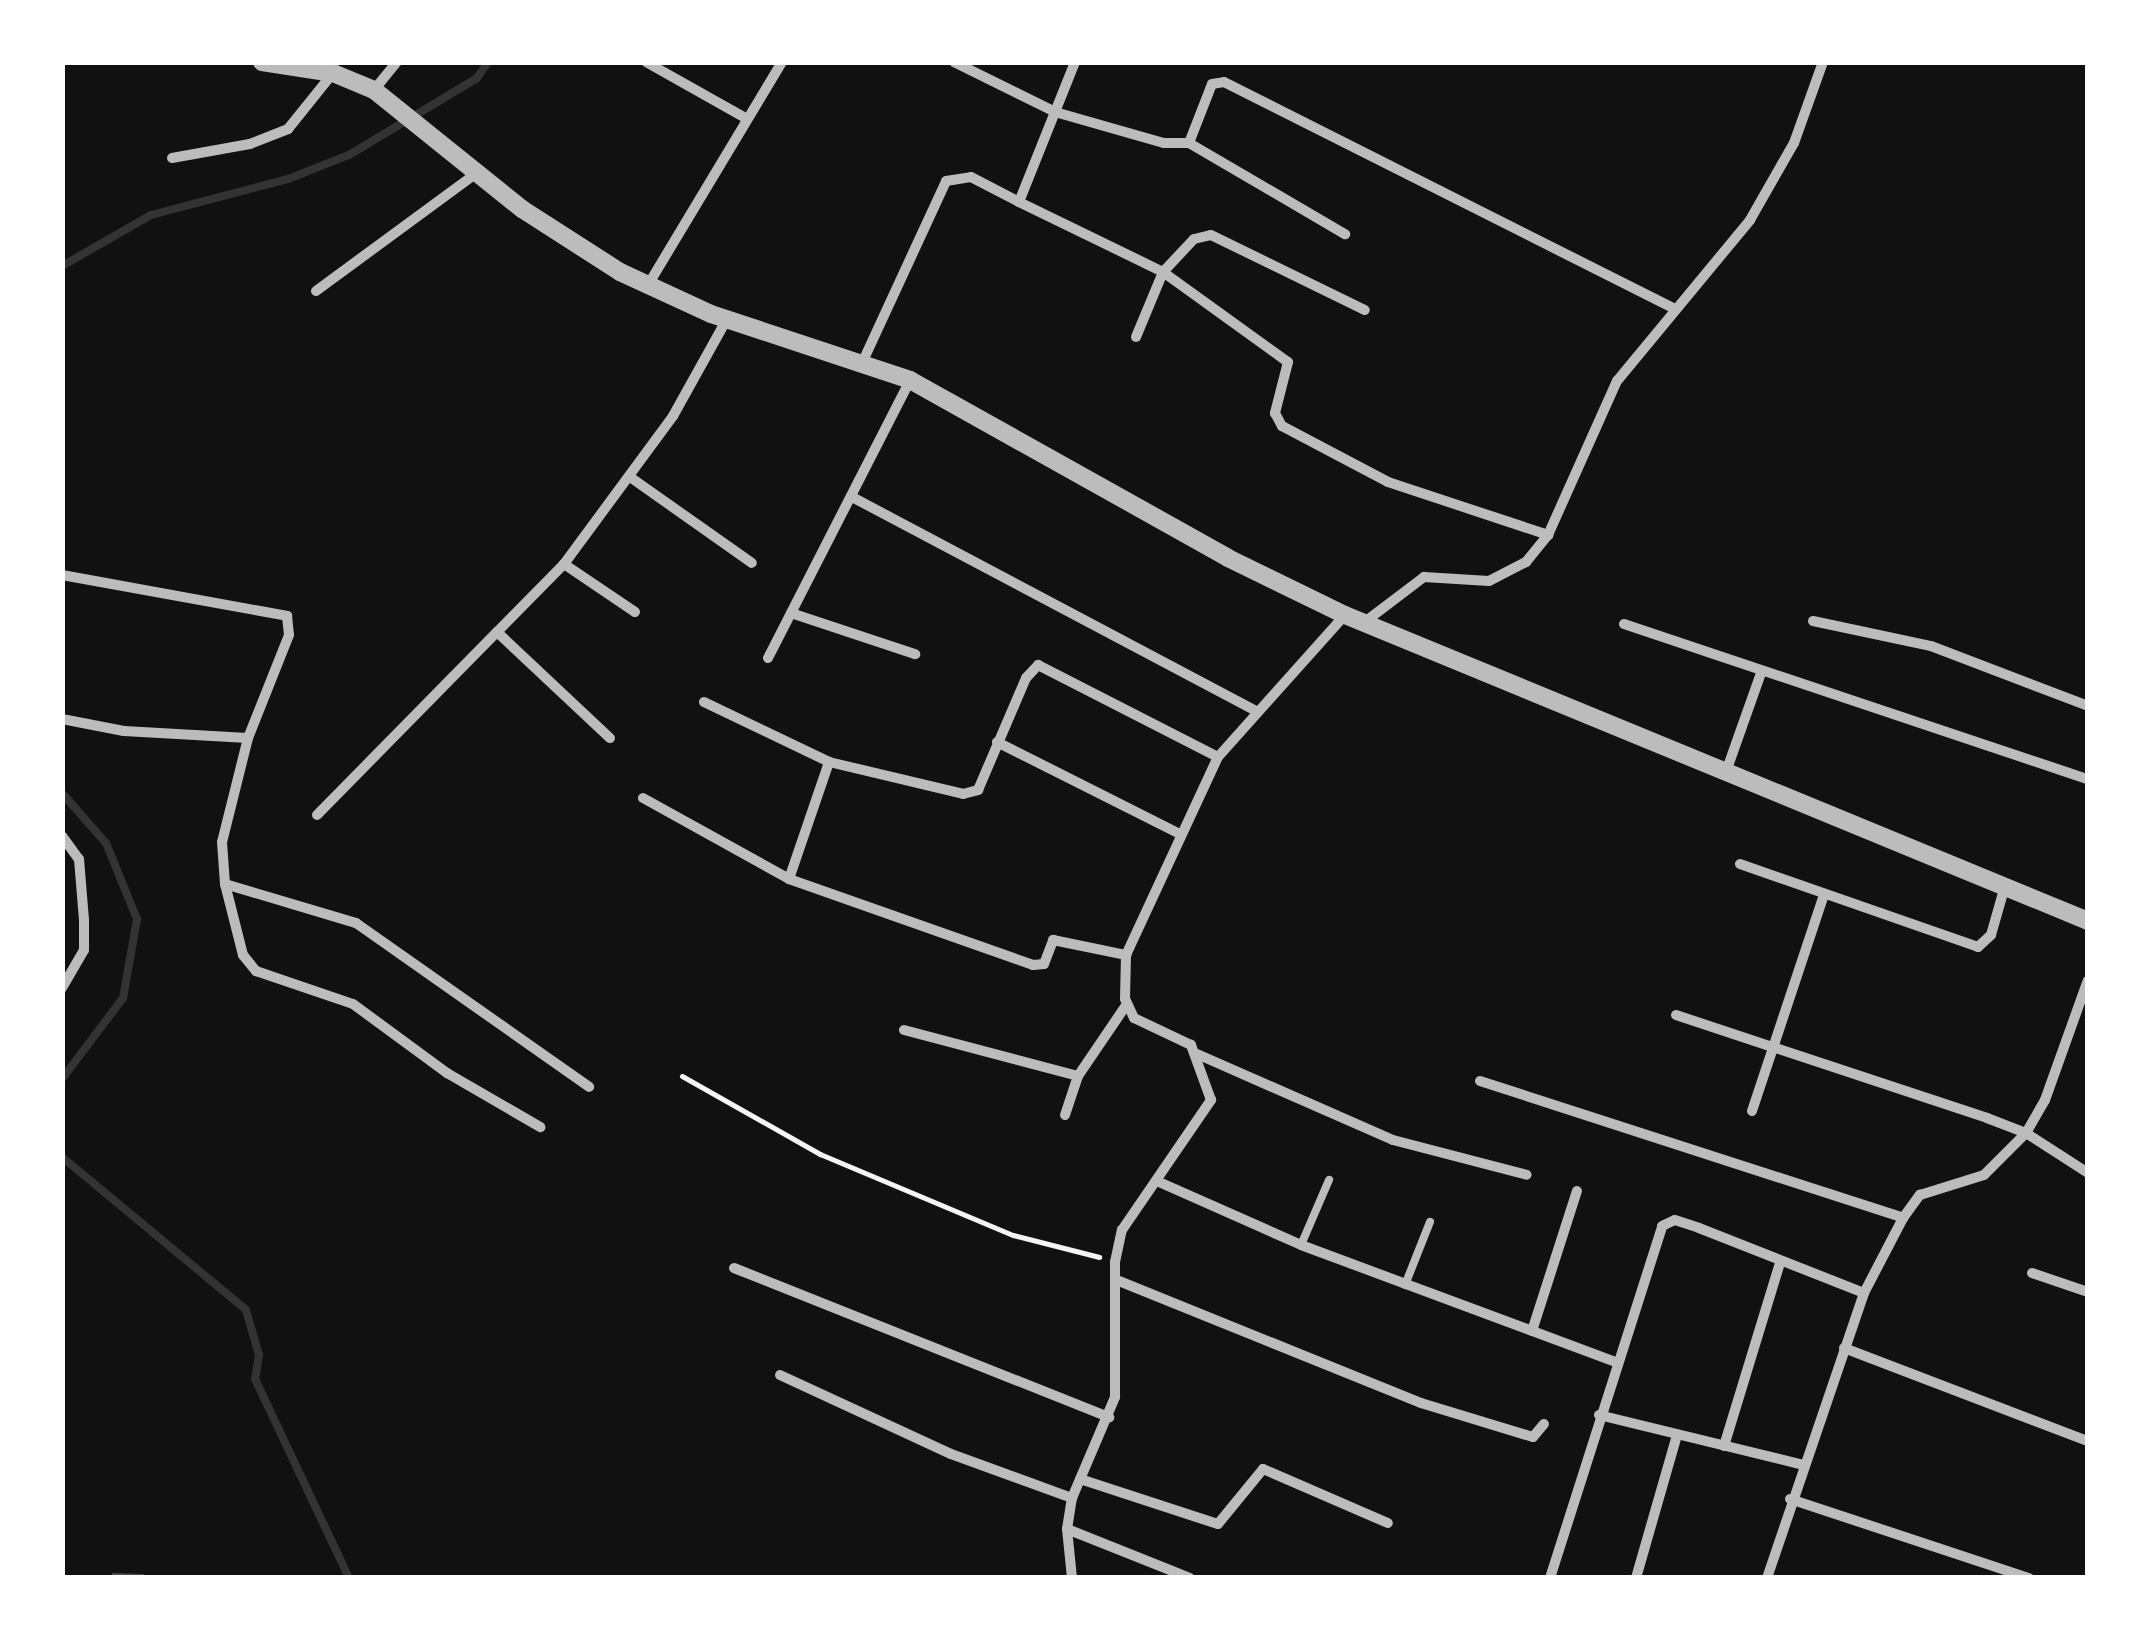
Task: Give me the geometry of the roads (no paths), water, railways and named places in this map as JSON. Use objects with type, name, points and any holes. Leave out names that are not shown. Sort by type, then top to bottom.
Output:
[{"type":"street","points":[[262,62],[333,74],[374,90],[550,229],[648,286],[727,319],[910,380],[1228,558],[1346,615],[2088,921]]},
{"type":"street","points":[[374,90],[397,62]]},
{"type":"street","points":[[646,62],[747,119]]},
{"type":"street","points":[[648,286],[782,62]]},
{"type":"street","points":[[954,62],[1055,112],[1164,144],[1189,143],[1345,234]]},
{"type":"street","points":[[1019,202],[1075,62]]},
{"type":"street","points":[[1366,621],[1424,577],[1508,577],[1548,535],[1617,381],[1675,309],[1710,276],[1750,220],[1794,143],[1823,62]]},
{"type":"street","points":[[172,158],[250,144],[288,129],[333,74]]},
{"type":"street","points":[[1189,143],[1212,84],[1224,82],[1675,309]]},
{"type":"street","points":[[316,291],[478,172]]},
{"type":"street","points":[[863,362],[946,181],[971,177],[1163,272],[1288,362],[1274,413],[1282,426],[1388,482],[1548,535]]},
{"type":"street","points":[[1136,337],[1163,272],[1194,239],[1210,235],[1365,310]]},
{"type":"street","points":[[318,815],[564,564],[673,416],[727,319]]},
{"type":"street","points":[[768,658],[910,380]]},
{"type":"street","points":[[630,477],[752,563]]},
{"type":"street","points":[[852,497],[1256,711]]},
{"type":"street","points":[[564,564],[635,612]]},
{"type":"street","points":[[62,575],[284,612],[290,636],[248,738],[222,842],[225,884],[243,955],[256,970],[353,1004],[446,1073],[540,1128]]},
{"type":"street","points":[[791,613],[916,654]]},
{"type":"street","points":[[1346,615],[1256,711],[1218,758],[1126,956],[1126,1004],[1134,1018],[1180,1035],[1198,1054],[1393,1140],[1526,1174]]},
{"type":"street","points":[[1813,621],[1930,646],[2088,706]]},
{"type":"street","points":[[1624,624],[1761,673],[2088,778]]},
{"type":"street","points":[[496,632],[610,738]]},
{"type":"street","points":[[704,702],[828,762],[964,794],[982,786],[1026,678],[1038,665],[1218,758]]},
{"type":"street","points":[[1727,769],[1761,673]]},
{"type":"street","points":[[62,719],[124,731],[248,738]]},
{"type":"street","points":[[997,742],[1180,834]]},
{"type":"street","points":[[788,879],[828,762]]},
{"type":"street","points":[[644,798],[788,879],[1033,965],[1044,964],[1053,940],[1126,956]]},
{"type":"street","points":[[62,836],[80,859],[84,920],[84,950],[62,988]]},
{"type":"street","points":[[1740,864],[1978,947],[1991,935],[2005,886]]},
{"type":"street","points":[[225,884],[356,923],[589,1087]]},
{"type":"street","points":[[1752,1110],[1824,894]]},
{"type":"street","points":[[1767,1578],[1800,1464],[1864,1293],[1903,1218],[1920,1195],[1984,1175],[2026,1133],[2045,1100],[2088,980]]},
{"type":"street","points":[[1065,1116],[1078,1076],[1126,1004]]},
{"type":"street","points":[[1676,1015],[2026,1133],[2088,1173]]},
{"type":"street","points":[[904,1030],[1078,1076]]},
{"type":"street","points":[[1072,1578],[1067,1529],[1072,1498],[1109,1417],[1119,1281],[1115,1262],[1122,1230],[1210,1104],[1198,1054]]},
{"type":"street","points":[[1480,1080],[1903,1218]]},
{"type":"street","points":[[1158,1182],[1301,1245],[1616,1362]]},
{"type":"street","points":[[1532,1331],[1577,1191]]},
{"type":"street","points":[[1550,1578],[1662,1226],[1675,1220],[1864,1293]]},
{"type":"street","points":[[1724,1446],[1780,1263]]},
{"type":"street","points":[[734,1268],[1109,1417]]},
{"type":"street","points":[[2032,1273],[2088,1292]]},
{"type":"street","points":[[1119,1281],[1421,1403],[1533,1437],[1544,1424]]},
{"type":"street","points":[[1844,1348],[2088,1441]]},
{"type":"street","points":[[780,1375],[952,1454],[1072,1498]]},
{"type":"street","points":[[1599,1415],[1800,1464]]},
{"type":"street","points":[[1636,1578],[1678,1435]]},
{"type":"street","points":[[1080,1478],[1216,1524],[1263,1469],[1388,1522]]},
{"type":"street","points":[[1790,1499],[2029,1578]]},
{"type":"street","points":[[1067,1529],[1190,1578]]},
{"type":"lane","points":[[1301,1245],[1329,1180]]},
{"type":"lane","points":[[1405,1285],[1430,1222]]},
{"type":"waterway","points":[[62,266],[151,215],[288,179],[349,155],[477,78],[488,62]]},
{"type":"waterway","points":[[62,793],[106,843],[137,919],[123,998],[62,1079]]},
{"type":"waterway","points":[[62,1157],[246,1310],[259,1355],[255,1379],[349,1578]]}]
